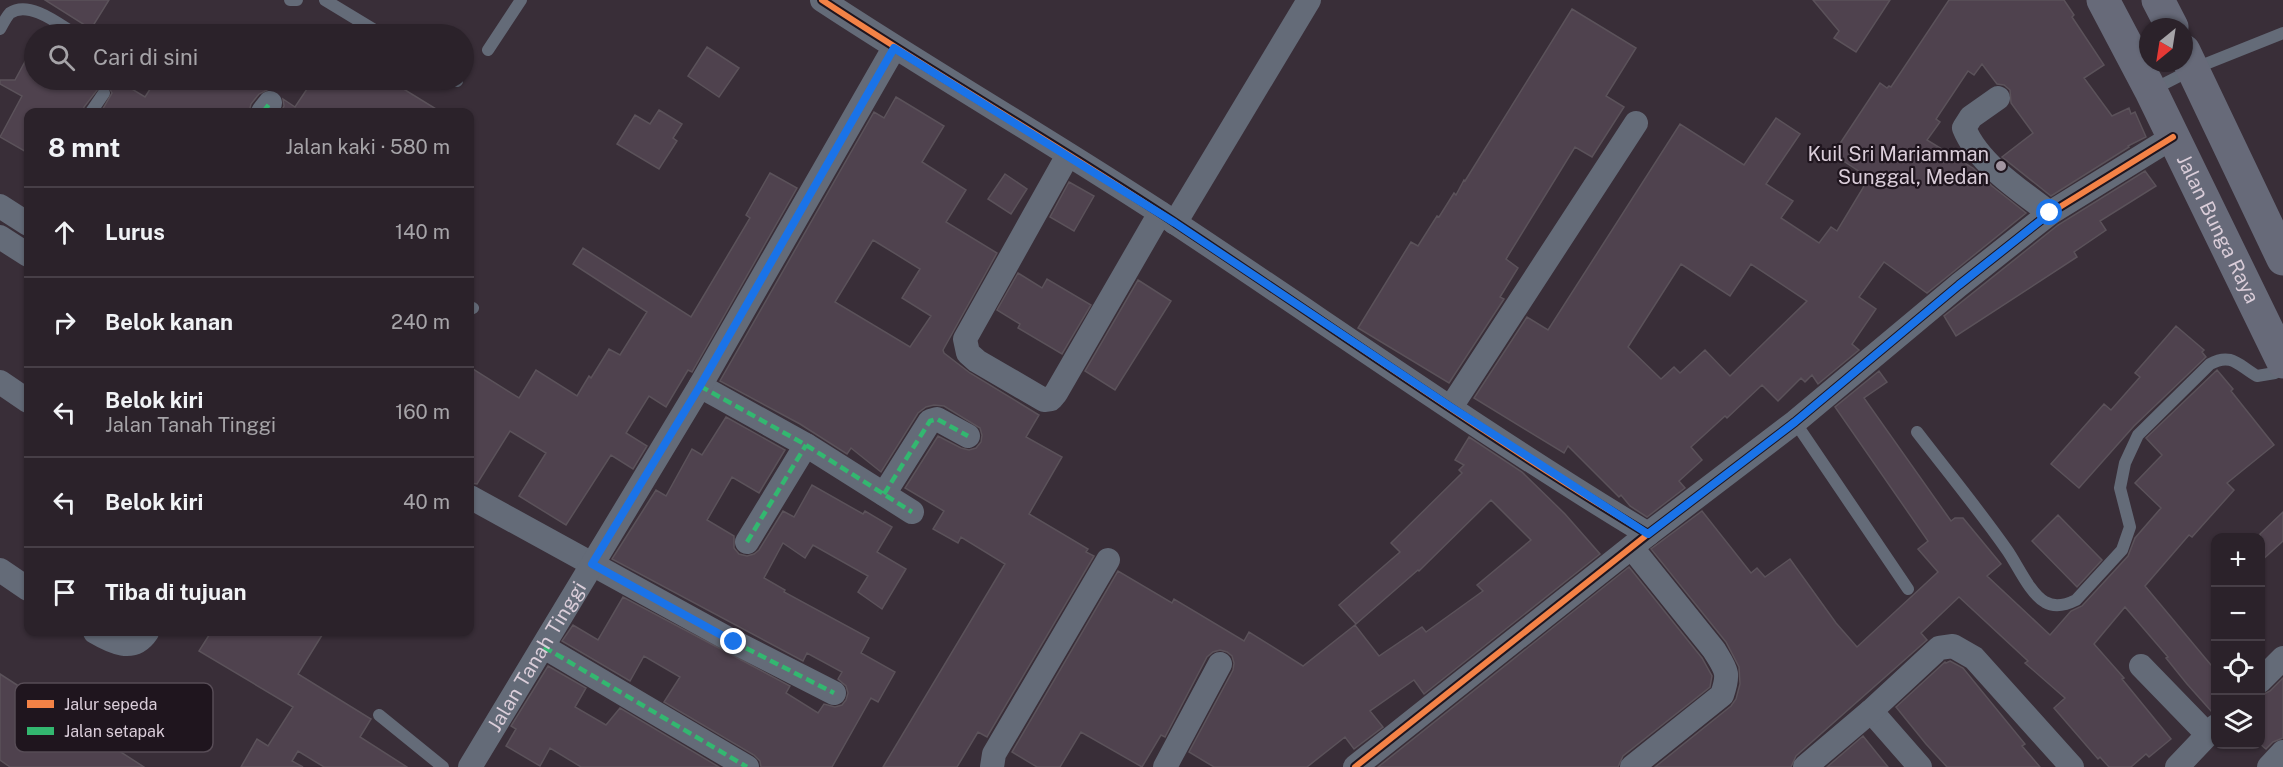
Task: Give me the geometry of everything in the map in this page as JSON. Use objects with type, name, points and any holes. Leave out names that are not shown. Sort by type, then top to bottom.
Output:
[{"type":"main road","name":"Jalan Bunga Raya","points":[[2103,0],[2151,91],[2283,362]]},
{"type":"main road","points":[[2158,0],[2167,18]]},
{"type":"main road","points":[[2193,70],[2283,259]]},
{"type":"street","points":[[822,0],[894,48],[1167,218],[1451,407],[1640,541],[1714,650],[1728,678],[1722,695],[1632,767]]},
{"type":"street","points":[[1068,155],[965,339],[968,353],[977,361],[1044,400],[1051,399],[1309,0]]},
{"type":"street","name":"Jalan Tanah Tinggi","points":[[470,767],[700,386],[894,48]]},
{"type":"street","points":[[1998,98],[1971,117],[1964,128],[1969,139],[2008,181],[2050,213]]},
{"type":"street","points":[[1451,407],[1636,123]]},
{"type":"street","points":[[1355,767],[1640,541],[1795,422],[1959,285],[2050,213],[2172,136]]},
{"type":"street","points":[[0,207],[24,217]]},
{"type":"street","points":[[0,237],[24,252]]},
{"type":"street","points":[[0,382],[24,398]]},
{"type":"street","points":[[700,386],[806,445],[912,512]]},
{"type":"street","points":[[884,494],[930,421],[937,419],[968,436]]},
{"type":"street","points":[[747,542],[806,445]]},
{"type":"street","points":[[474,499],[734,642],[834,693]]},
{"type":"street","points":[[992,767],[994,754],[1108,560]]},
{"type":"street","points":[[0,570],[24,586]]},
{"type":"street","points":[[101,636],[111,642],[129,645],[144,636]]},
{"type":"street","points":[[1805,767],[1871,711],[1939,648],[1953,646],[1974,658],[2072,767]]},
{"type":"street","points":[[544,647],[747,767]]},
{"type":"street","points":[[2265,676],[2283,658]]},
{"type":"street","points":[[1165,767],[1220,664]]},
{"type":"street","points":[[2141,666],[2211,730],[2177,767]]},
{"type":"street","points":[[1871,711],[1920,767]]},
{"type":"street","points":[[2269,767],[2283,752]]},
{"type":"lane","points":[[290,0],[297,0]]},
{"type":"lane","points":[[325,0],[365,24]]},
{"type":"lane","points":[[488,50],[521,0]]},
{"type":"lane","points":[[0,29],[10,13],[21,7],[32,8],[58,24]]},
{"type":"lane","points":[[2193,59],[2283,33]]},
{"type":"lane","points":[[2151,91],[2174,72]]},
{"type":"lane","points":[[94,108],[104,93]]},
{"type":"lane","points":[[1917,432],[2008,550],[2037,595],[2045,602],[2066,605],[2076,600],[2122,550],[2130,527],[2120,488],[2125,463],[2138,435],[2211,364],[2220,359],[2228,358],[2257,376],[2275,373],[2283,368]]},
{"type":"lane","points":[[1795,422],[1908,589]]},
{"type":"lane","points":[[379,715],[443,767]]},
{"type":"building","points":[[45,0],[109,0],[94,24],[83,24]]},
{"type":"building","points":[[1813,0],[1890,0],[1856,52],[1834,38],[1839,31]]},
{"type":"building","points":[[1949,0],[2064,0],[2074,15],[2072,17],[2104,65],[2084,78],[2112,116],[2129,108],[2131,114],[2135,112],[2146,137],[2128,146],[2051,196],[2002,157],[2033,133],[2011,103],[2010,90],[2004,85],[1997,84],[1982,64],[1974,75],[1968,71],[1936,119],[1940,122],[1927,140],[1973,168],[2026,213],[1927,293],[1884,262],[1859,297],[1876,309],[1852,344],[1859,350],[1818,384],[1812,375],[1805,382],[1801,378],[1778,401],[1762,385],[1727,418],[1725,416],[1691,447],[1702,460],[1679,481],[1685,488],[1647,517],[1630,506],[1621,495],[1619,497],[1568,446],[1564,453],[1474,398],[1527,317],[1548,330],[1680,124],[1744,165],[1776,118],[1800,134],[1766,184],[1793,201],[1781,218],[1819,243],[1831,227],[1837,231],[1869,178],[1833,154],[1880,83],[1887,88],[1891,87]],"holes":[[[1681,264],[1730,296],[1751,264],[1807,301],[1730,376],[1705,350],[1680,373],[1674,367],[1661,379],[1628,347]]]},
{"type":"building","points":[[1572,9],[1636,48],[1606,96],[1624,107],[1592,157],[1575,147],[1506,259],[1518,268],[1500,297],[1504,299],[1449,383],[1358,328],[1411,242],[1418,246],[1454,193],[1456,195]]},
{"type":"building","points":[[707,47],[739,68],[719,97],[688,76]]},
{"type":"building","points":[[24,63],[24,90],[97,90],[84,108],[24,108],[24,151],[0,137],[22,96],[0,84],[0,80],[15,80]]},
{"type":"building","points":[[110,90],[133,90],[145,97],[150,90],[267,90],[259,94],[250,108],[103,108],[112,93]]},
{"type":"building","points":[[306,90],[405,90],[434,108],[283,108],[283,99],[295,107]]},
{"type":"building","points":[[896,97],[944,126],[922,162],[966,190],[946,222],[997,253],[943,350],[944,353],[970,373],[1039,415],[1026,437],[1062,457],[1029,514],[1088,549],[1086,552],[1094,556],[987,737],[978,732],[957,767],[883,767],[1005,564],[961,537],[958,543],[933,529],[944,511],[905,488],[938,436],[969,450],[976,448],[981,442],[980,428],[944,406],[926,407],[918,413],[881,472],[851,448],[847,454],[800,424],[720,381],[874,112],[884,118]],"holes":[[[873,240],[920,269],[902,298],[931,316],[910,347],[835,302]]]},
{"type":"building","points":[[659,110],[682,124],[673,138],[677,141],[659,169],[617,144],[635,115],[650,124]]},
{"type":"building","points":[[2145,171],[2156,186],[2100,221],[2106,230],[2074,252],[2077,257],[1956,336],[1944,316],[2058,225]]},
{"type":"building","points":[[770,173],[797,188],[692,372],[688,370],[666,407],[649,396],[626,433],[647,446],[633,469],[611,455],[566,525],[519,496],[546,453],[510,431],[477,484],[474,484],[474,370],[519,398],[536,370],[577,396],[609,349],[620,355],[647,312],[573,264],[583,248],[691,317],[750,218],[746,215]]},
{"type":"building","points":[[1005,174],[1027,189],[1011,214],[988,199]]},
{"type":"building","points":[[1069,182],[1094,196],[1074,231],[1050,217]]},
{"type":"building","points":[[1018,273],[1042,288],[1047,279],[1091,305],[1062,354],[1018,328],[1020,324],[997,310]]},
{"type":"building","points":[[1138,280],[1171,301],[1115,390],[1085,371]]},
{"type":"building","points":[[2176,326],[2204,350],[2202,352],[2206,357],[2134,426],[2079,488],[2051,464],[2104,404],[2111,410],[2140,377],[2135,373]]},
{"type":"building","points":[[2217,370],[2274,445],[2227,483],[2234,490],[2192,537],[2189,535],[2145,586],[2211,665],[2211,711],[2125,607],[2094,644],[2124,678],[2122,679],[2171,739],[2149,757],[2146,754],[2131,767],[2109,767],[2100,757],[2098,759],[2054,708],[2065,698],[2025,663],[2028,661],[1959,597],[1921,633],[1927,640],[1796,756],[1791,767],[1655,767],[1731,706],[1736,699],[1740,684],[1739,667],[1726,642],[1651,549],[1702,511],[1751,573],[1757,568],[1765,577],[1790,559],[1836,623],[1857,647],[1938,572],[1918,549],[1928,541],[1835,407],[1879,371],[1887,382],[1864,398],[1951,521],[1955,518],[1963,518],[2001,564],[1987,576],[2050,635],[2071,611],[2082,606],[2128,556],[2135,538],[2161,508],[2135,483],[2162,455],[2146,438]]},
{"type":"building","points":[[726,417],[785,450],[759,493],[732,477],[707,520],[734,536],[734,548],[739,554],[747,556],[759,550],[783,511],[794,517],[812,485],[863,514],[865,511],[892,527],[877,552],[906,569],[882,609],[858,592],[868,576],[813,545],[805,558],[783,543],[764,578],[785,590],[784,592],[869,638],[861,653],[895,672],[878,702],[871,698],[832,767],[761,767],[760,761],[754,755],[664,702],[680,677],[644,656],[630,681],[562,641],[573,625],[598,640],[623,597],[790,686],[786,693],[818,713],[824,704],[835,707],[842,705],[846,700],[848,693],[846,686],[838,679],[842,672],[807,653],[803,661],[612,559],[656,490],[666,496],[692,449],[702,455]]},
{"type":"building","points":[[1469,437],[1522,472],[1565,514],[1600,554],[1424,694],[1414,680],[1370,711],[1383,727],[1354,749],[1345,737],[1307,767],[1214,767],[1189,752],[1233,670],[1232,656],[1220,650],[1207,657],[1165,737],[1161,735],[1142,767],[1081,732],[1060,767],[1037,767],[1012,752],[1118,571],[1172,603],[1174,599],[1244,641],[1249,632],[1303,666],[1355,625],[1379,656],[1422,627],[1426,632],[1483,591],[1477,585],[1531,540],[1491,500],[1419,571],[1356,624],[1339,605],[1400,552],[1391,543],[1462,473],[1459,470],[1464,465],[1455,460]]},
{"type":"building","points":[[2283,512],[2283,541],[2265,557],[2265,533],[2261,533]]},
{"type":"building","points":[[2058,515],[2102,560],[2077,587],[2032,541]]},
{"type":"building","points":[[1629,567],[1702,658],[1712,676],[1710,687],[1623,756],[1618,767],[1378,767]]},
{"type":"building","points":[[208,636],[322,636],[298,674],[371,719],[360,737],[407,767],[324,767],[298,751],[292,761],[303,767],[241,767],[257,739],[268,746],[293,707],[199,651]]},
{"type":"building","points":[[1950,661],[1963,668],[2025,744],[2022,746],[2040,767],[1947,767],[1926,744],[1896,707],[1945,662]]},
{"type":"building","points":[[548,666],[586,688],[575,707],[606,725],[620,708],[719,767],[581,767],[550,748],[540,766],[506,746],[516,729],[511,726]]},
{"type":"building","points":[[0,674],[15,684],[15,752],[121,752],[144,767],[10,767],[0,760]]},
{"type":"building","points":[[2283,678],[2283,738],[2273,742],[2266,749],[2265,694]]},
{"type":"building","points":[[1863,736],[1888,767],[1827,767]]},
{"type":"marked path","points":[[266,108],[270,103]]},
{"type":"marked path","points":[[700,386],[806,445],[912,512]]},
{"type":"marked path","points":[[884,494],[930,421],[937,419],[968,436]]},
{"type":"marked path","points":[[747,542],[806,445]]},
{"type":"marked path","points":[[592,564],[734,642],[834,693]]},
{"type":"marked path","points":[[544,647],[747,767]]},
{"type":"cycle path","points":[[822,0],[1133,195],[1470,421],[1648,534]]},
{"type":"cycle path","points":[[1355,767],[1648,534],[1795,422],[1959,285],[2050,213],[2173,137]]},
{"type":"place","name":"Kuil Sri Mariamman Sunggal, Medan","points":[[2001,166]]},
{"type":"route","points":[[734,642],[592,564],[700,386],[894,48],[1175,223],[1451,407],[1648,534],[1795,422],[1959,285],[2050,213]]}]
